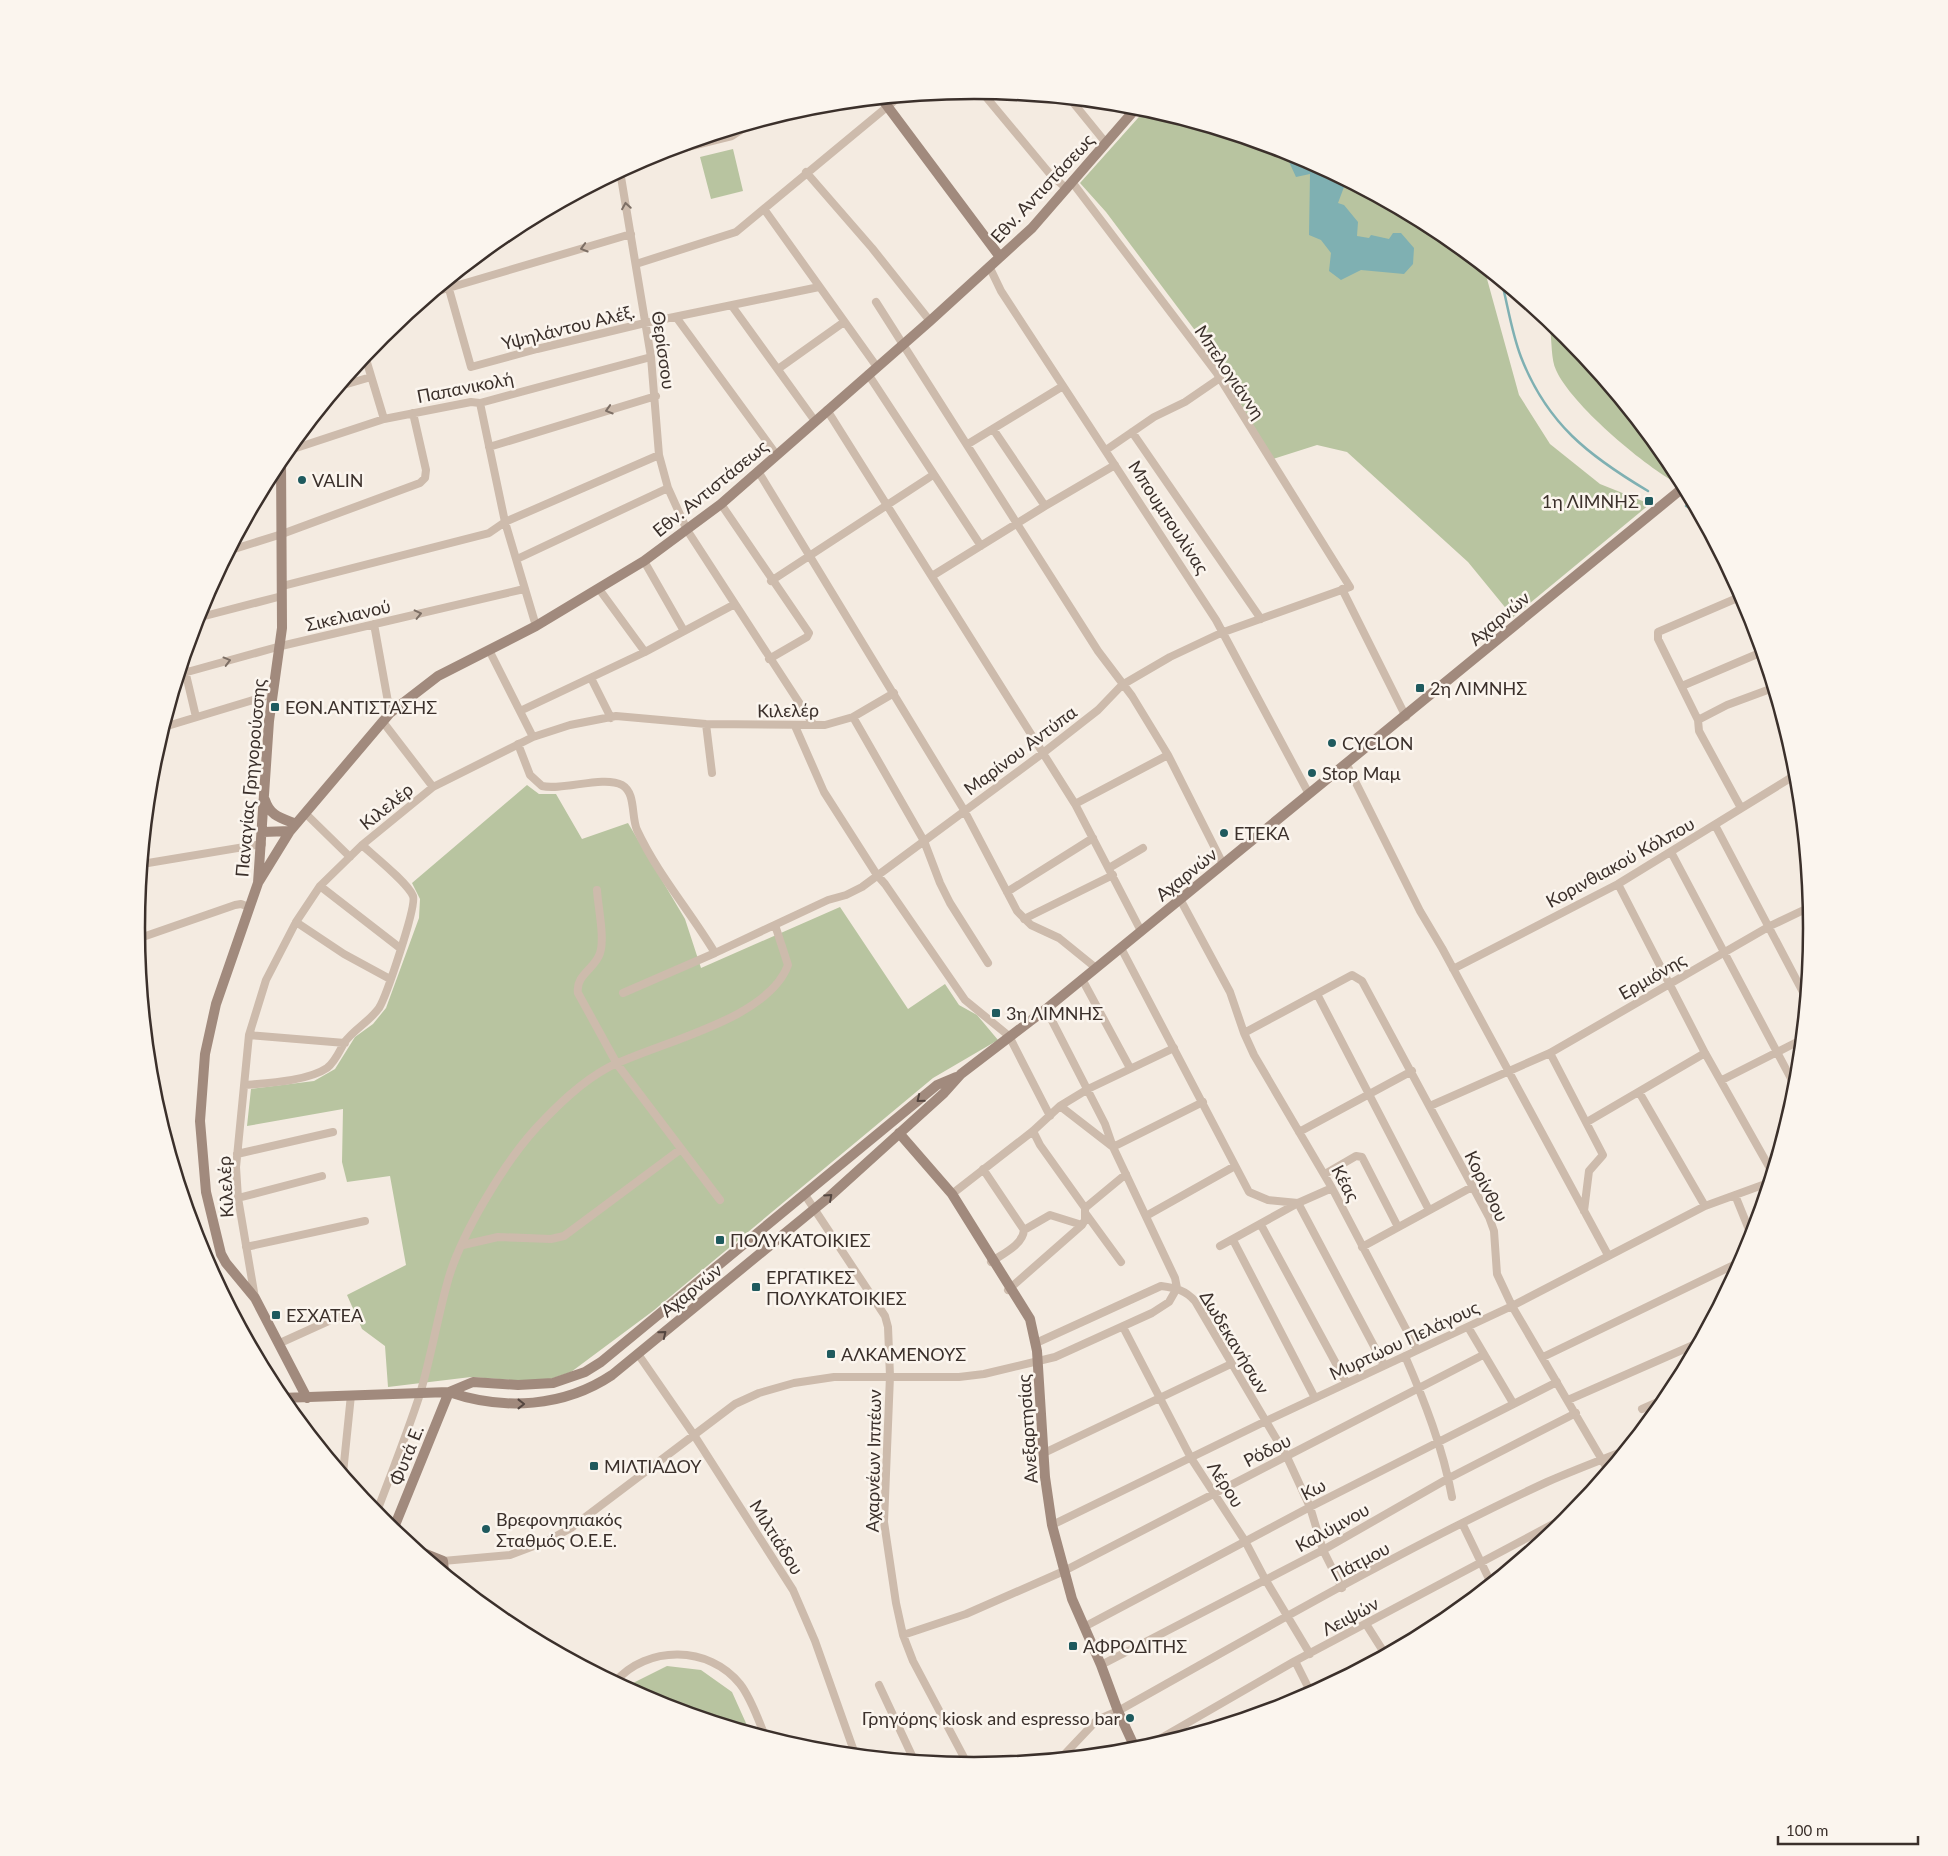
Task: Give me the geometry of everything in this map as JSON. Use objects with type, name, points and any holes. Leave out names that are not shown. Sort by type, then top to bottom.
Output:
[{"type":"street","name":"Μπελογιάννη","points":[[988,100],[1050,174],[1070,186],[1220,378],[1346,588],[1406,717]]},
{"type":"street","points":[[636,264],[736,232],[883,104]]},
{"type":"street","points":[[886,104],[1000,257]]},
{"type":"street","points":[[1075,105],[1106,143]]},
{"type":"street","name":"Εθν. Αντιστάσεως","points":[[258,883],[293,827],[390,713],[438,676],[536,626],[644,561],[721,504],[930,321],[1037,222],[1131,114]]},
{"type":"street","points":[[806,172],[872,248],[930,321]]},
{"type":"street","name":"Θερίσσου","points":[[621,178],[651,357],[656,396],[659,455],[668,488],[687,530],[813,724]]},
{"type":"street","points":[[764,208],[877,367]]},
{"type":"street","points":[[453,284],[630,234]]},
{"type":"street","name":"Μπουμπουλίνας","points":[[989,266],[1001,291],[1216,620],[1221,633],[1309,794]]},
{"type":"street","name":"Υψηλάντου Αλέξ.","points":[[449,287],[471,367],[645,323],[819,287]]},
{"type":"street","points":[[876,302],[1098,651],[1132,696],[1168,755],[1223,864]]},
{"type":"street","points":[[732,306],[815,421]]},
{"type":"street","points":[[676,317],[776,454]]},
{"type":"street","points":[[778,369],[844,322]]},
{"type":"street","name":"Παπανικολή","points":[[299,447],[384,419],[471,402],[480,403],[651,357]]},
{"type":"street","points":[[367,364],[384,419]]},
{"type":"street","points":[[868,374],[981,546]]},
{"type":"street","points":[[349,383],[371,377]]},
{"type":"street","points":[[1106,450],[1154,417],[1185,402],[1220,378]]},
{"type":"street","points":[[968,444],[1063,386]]},
{"type":"street","points":[[489,447],[656,396]]},
{"type":"street","points":[[480,403],[505,522],[536,626]]},
{"type":"street","points":[[827,410],[1075,804],[1141,931]]},
{"type":"street","points":[[237,548],[282,534],[420,483],[425,478],[426,470],[412,413]]},
{"type":"street","points":[[993,429],[1045,506]]},
{"type":"street","points":[[1132,432],[1261,619]]},
{"type":"street","points":[[206,615],[282,591],[488,533],[505,522],[659,455]]},
{"type":"street","points":[[932,576],[1115,465]]},
{"type":"street","points":[[758,471],[964,810],[1017,911],[1024,919],[1040,930],[1059,938],[1096,968]]},
{"type":"street","name":"Παναγίας Γρηγορούσσης","points":[[281,473],[281,646],[269,721],[263,832],[258,883],[216,1004],[204,1054],[200,1121],[206,1192],[221,1254],[226,1263],[255,1298],[280,1342],[307,1398]]},
{"type":"street","points":[[771,581],[933,475]]},
{"type":"street","points":[[517,559],[668,488]]},
{"type":"street","name":"Αχαρνών","points":[[449,1392],[480,1401],[514,1404],[548,1401],[566,1397],[600,1383],[815,1209],[944,1094],[961,1074],[1046,1009],[1346,763],[1406,717],[1678,492]]},
{"type":"street","points":[[721,504],[771,581],[809,633],[807,637],[769,658]]},
{"type":"street","points":[[644,561],[684,631]]},
{"type":"street","name":"Μαρίνου Αντύπα","points":[[623,993],[715,953],[828,900],[853,892],[1043,753],[1098,710],[1122,685],[1170,656],[1221,633],[1346,588]]},
{"type":"street","name":"Σικελιανού","points":[[186,672],[281,646],[524,589]]},
{"type":"street","points":[[599,589],[645,652]]},
{"type":"street","points":[[1735,599],[1658,632],[1658,639],[1698,720],[1699,731],[1741,808]]},
{"type":"street","points":[[520,711],[645,652],[735,604]]},
{"type":"street","points":[[374,624],[390,713]]},
{"type":"street","points":[[488,650],[533,737]]},
{"type":"street","points":[[1682,686],[1756,654]]},
{"type":"street","points":[[184,678],[196,717]]},
{"type":"street","points":[[590,678],[611,718]]},
{"type":"street","points":[[1698,720],[1727,705],[1768,690]]},
{"type":"street","name":"Κιλελέρ","points":[[255,1298],[238,1198],[237,1154],[249,1035],[266,980],[296,922],[320,886],[362,845],[433,787],[533,737],[570,726],[622,716],[706,724],[794,726],[836,723],[853,717],[894,693]]},
{"type":"street","points":[[170,725],[273,694]]},
{"type":"street","points":[[853,717],[924,841],[940,883],[972,940],[988,963]]},
{"type":"street","points":[[383,722],[433,787]]},
{"type":"street","points":[[706,724],[712,773]]},
{"type":"street","points":[[794,726],[824,792],[877,875],[894,896],[965,1000],[1009,1036],[1050,1116]]},
{"type":"street","points":[[518,744],[530,775],[542,786],[609,782],[621,784],[626,788],[633,800],[633,821],[641,838],[664,880],[699,926],[715,953]]},
{"type":"street","points":[[1075,804],[1168,755]]},
{"type":"street","points":[[1346,763],[1420,911],[1510,1072],[1608,1255]]},
{"type":"street","name":"Κορινθιακού Κόλπου","points":[[1453,968],[1618,884],[1789,779]]},
{"type":"street","points":[[264,798],[268,808],[275,816],[293,827]]},
{"type":"street","points":[[305,813],[350,857]]},
{"type":"street","points":[[1715,825],[1801,987]]},
{"type":"street","points":[[263,832],[293,827]]},
{"type":"street","points":[[1007,892],[1093,838]]},
{"type":"street","points":[[148,863],[262,844]]},
{"type":"street","points":[[245,1084],[267,1083],[316,1074],[328,1067],[345,1042],[380,1007],[400,948],[409,928],[415,904],[414,896],[362,845]]},
{"type":"street","points":[[1024,919],[1111,872],[1143,848]]},
{"type":"street","points":[[1671,852],[1726,951],[1789,1076]]},
{"type":"street","points":[[1618,884],[1705,1053],[1722,1080],[1768,1165]]},
{"type":"street","points":[[320,886],[400,948]]},
{"type":"street","points":[[597,890],[600,954],[580,980],[577,987],[617,1064],[720,1200]]},
{"type":"street","name":"Κέας","points":[[1180,899],[1230,992],[1244,1033],[1254,1055],[1325,1174],[1417,1350]]},
{"type":"street","points":[[145,936],[241,904],[249,907]]},
{"type":"street","name":"Ερμιόνης","points":[[1430,1106],[1550,1053],[1770,926],[1802,911]]},
{"type":"street","points":[[296,922],[344,954],[390,979]]},
{"type":"street","points":[[379,1505],[420,1394],[447,1282],[463,1245],[498,1179],[536,1128],[584,1083],[617,1064],[736,1014],[769,993],[782,979],[788,965],[775,925]]},
{"type":"street","points":[[1121,948],[1249,1192],[1268,1200],[1298,1203]]},
{"type":"street","name":"Κορίνθου","points":[[1317,994],[1352,975],[1362,981],[1489,1217],[1494,1231],[1497,1274],[1512,1306],[1605,1465]]},
{"type":"street","points":[[1082,979],[1130,1068]]},
{"type":"street","points":[[1244,1033],[1317,994],[1429,1210]]},
{"type":"street","name":"Δωδεκανήσων","points":[[1046,1009],[1105,1124],[1113,1147],[1175,1278],[1177,1288],[1188,1292],[1196,1301],[1231,1364],[1287,1457],[1310,1507],[1323,1550],[1342,1588]]},
{"type":"street","points":[[249,1035],[345,1042]]},
{"type":"street","points":[[1722,1080],[1795,1043]]},
{"type":"street","points":[[952,1194],[1033,1131],[1060,1106],[1088,1089],[1174,1048]]},
{"type":"street","points":[[1550,1053],[1603,1155],[1589,1171],[1584,1211]]},
{"type":"street","points":[[1587,1122],[1705,1053]]},
{"type":"street","points":[[1299,1132],[1412,1071]]},
{"type":"street","name":"Αχαρνών","points":[[291,1398],[449,1392],[472,1382],[518,1385],[553,1383],[593,1368],[937,1085],[961,1074]]},
{"type":"street","points":[[1639,1092],[1705,1206]]},
{"type":"street","points":[[1060,1106],[1113,1147],[1203,1102]]},
{"type":"street","points":[[1033,1131],[1040,1145],[1121,1262]]},
{"type":"street","points":[[237,1154],[333,1132]]},
{"type":"street","name":"Ανεξαρτησίας","points":[[899,1133],[952,1194],[1009,1289],[1030,1319],[1036,1343],[1044,1453],[1052,1525],[1064,1571],[1084,1627],[1132,1742]]},
{"type":"street","points":[[463,1245],[498,1238],[551,1239],[564,1236],[681,1148]]},
{"type":"street","points":[[1325,1174],[1356,1156],[1362,1157],[1398,1227]]},
{"type":"street","points":[[1146,1216],[1235,1166]]},
{"type":"street","points":[[983,1169],[1024,1230],[1024,1236],[1020,1242],[992,1261]]},
{"type":"street","points":[[1009,1289],[1082,1225],[1086,1211],[1126,1174]]},
{"type":"street","points":[[238,1198],[322,1176]]},
{"type":"street","name":"Μυρτώου Πελάγους","points":[[1052,1525],[1346,1382],[1512,1306],[1705,1206],[1762,1185]]},
{"type":"street","points":[[1362,1247],[1472,1187]]},
{"type":"street","points":[[1220,1246],[1298,1203],[1332,1188]]},
{"type":"street","name":"Αχαρνέων Ιππέων","points":[[805,1195],[885,1316],[888,1327],[890,1376],[884,1522],[903,1635],[913,1660],[964,1757]]},
{"type":"street","points":[[1735,1195],[1747,1226]]},
{"type":"street","points":[[1298,1203],[1384,1365]]},
{"type":"street","points":[[1024,1230],[1050,1215],[1082,1225]]},
{"type":"street","points":[[246,1246],[365,1221]]},
{"type":"street","points":[[1261,1224],[1346,1382]]},
{"type":"street","points":[[1233,1240],[1315,1398]]},
{"type":"street","points":[[1543,1357],[1731,1267]]},
{"type":"street","points":[[446,1567],[510,1555],[547,1541],[593,1514],[736,1404],[759,1393],[794,1383],[834,1377],[959,1377],[984,1374],[1038,1362],[1055,1357],[1152,1313],[1169,1302],[1177,1288],[1161,1286],[1036,1343]]},
{"type":"street","points":[[280,1342],[344,1314]]},
{"type":"street","name":"Λέρου","points":[[1123,1327],[1191,1458],[1245,1541],[1265,1579],[1310,1654]]},
{"type":"street","points":[[1468,1327],[1513,1404]]},
{"type":"street","points":[[1568,1400],[1690,1347]]},
{"type":"street","name":"Μιλτιάδου","points":[[638,1354],[694,1436],[793,1590],[815,1641],[853,1748]]},
{"type":"street","points":[[1405,1356],[1420,1389],[1449,1478],[1452,1496]]},
{"type":"street","name":"Ρόδου","points":[[903,1635],[966,1614],[1064,1571],[1484,1356]]},
{"type":"street","points":[[1044,1453],[1231,1364]]},
{"type":"street","name":"Κω","points":[[1084,1627],[1310,1507],[1557,1382]]},
{"type":"street","name":"Φυτά Ε.","points":[[394,1520],[449,1392]]},
{"type":"street","points":[[343,1465],[351,1395]]},
{"type":"street","points":[[1642,1409],[1652,1405]]},
{"type":"street","name":"Καλύμνου","points":[[1101,1665],[1323,1550],[1449,1478],[1576,1413]]},
{"type":"street","name":"Πάτμου","points":[[1067,1751],[1097,1720],[1118,1711],[1287,1616],[1462,1523],[1547,1482],[1614,1455]]},
{"type":"street","points":[[1462,1523],[1489,1578]]},
{"type":"street","name":"Λειψών","points":[[1169,1733],[1295,1661],[1545,1529]]},
{"type":"street","points":[[1366,1624],[1382,1650]]},
{"type":"street","points":[[619,1677],[641,1661],[664,1654],[684,1654],[701,1658],[722,1667],[740,1684],[762,1730]]},
{"type":"street","points":[[1295,1661],[1308,1686]]},
{"type":"street","points":[[879,1685],[911,1754]]},
{"type":"green space","points":[[1140,116],[1189,127],[1241,143],[1341,184],[1389,210],[1435,239],[1486,276],[1519,395],[1550,444],[1600,484],[1650,504],[1513,617],[1468,562],[1347,452],[1317,445],[1273,459],[1206,345],[1106,212],[1080,183]]},
{"type":"green space","points":[[733,149],[743,191],[711,199],[700,157]]},
{"type":"green space","points":[[1550,333],[1597,381],[1632,423],[1671,479],[1627,448],[1592,416],[1564,384],[1554,366]]},
{"type":"green space","points":[[527,785],[539,794],[556,794],[582,839],[628,823],[685,919],[701,968],[840,907],[908,1009],[945,984],[959,1005],[977,1015],[998,1040],[933,1078],[653,1311],[571,1372],[541,1382],[471,1377],[388,1387],[385,1346],[362,1329],[347,1295],[406,1265],[390,1176],[347,1182],[342,1162],[343,1109],[247,1126],[251,1089],[314,1081],[335,1069],[355,1037],[373,1024],[386,1008],[419,918],[420,899],[412,883]]},
{"type":"green space","points":[[667,1666],[701,1670],[732,1692],[747,1725],[707,1713],[633,1683]]},
{"type":"water","points":[[1289,161],[1345,186],[1338,203],[1344,205],[1358,222],[1357,236],[1369,238],[1371,235],[1389,239],[1393,233],[1401,233],[1414,248],[1413,264],[1404,274],[1361,270],[1341,280],[1329,271],[1331,253],[1321,240],[1309,235],[1310,174],[1296,177]]},
{"type":"waterway","points":[[1504,291],[1521,357],[1532,381],[1557,420],[1589,451],[1648,491]]},
{"type":"place","name":"VALIN","points":[[302,480]]},
{"type":"place","name":"1η ΛΙΜΝΗΣ","points":[[1649,501]]},
{"type":"place","name":"2η ΛΙΜΝΗΣ","points":[[1420,688]]},
{"type":"place","name":"ΕΘΝ.ΑΝΤΙΣΤΑΣΗΣ","points":[[275,707]]},
{"type":"place","name":"CYCLON","points":[[1332,743]]},
{"type":"place","name":"Stop Μαμ","points":[[1312,773]]},
{"type":"place","name":"ΕΤΕΚΑ","points":[[1224,833]]},
{"type":"place","name":"3η ΛΙΜΝΗΣ","points":[[996,1013]]},
{"type":"place","name":"ΠΟΛΥΚΑΤΟΙΚΙΕΣ","points":[[720,1240]]},
{"type":"place","name":"ΕΡΓΑΤΙΚΕΣ ΠΟΛΥΚΑΤΟΙΚΙΕΣ","points":[[756,1287]]},
{"type":"place","name":"ΕΣΧΑΤΕΑ","points":[[276,1315]]},
{"type":"place","name":"ΑΛΚΑΜΕΝΟΥΣ","points":[[831,1354]]},
{"type":"place","name":"ΜΙΛΤΙΑΔΟΥ","points":[[594,1466]]},
{"type":"place","name":"Βρεφονηπιακός Σταθμός Ο.Ε.Ε.","points":[[486,1529]]},
{"type":"place","name":"ΑΦΡΟΔΙΤΗΣ","points":[[1073,1646]]},
{"type":"place","name":"Γρηγόρης kiosk and espresso bar","points":[[1130,1718]]}]
